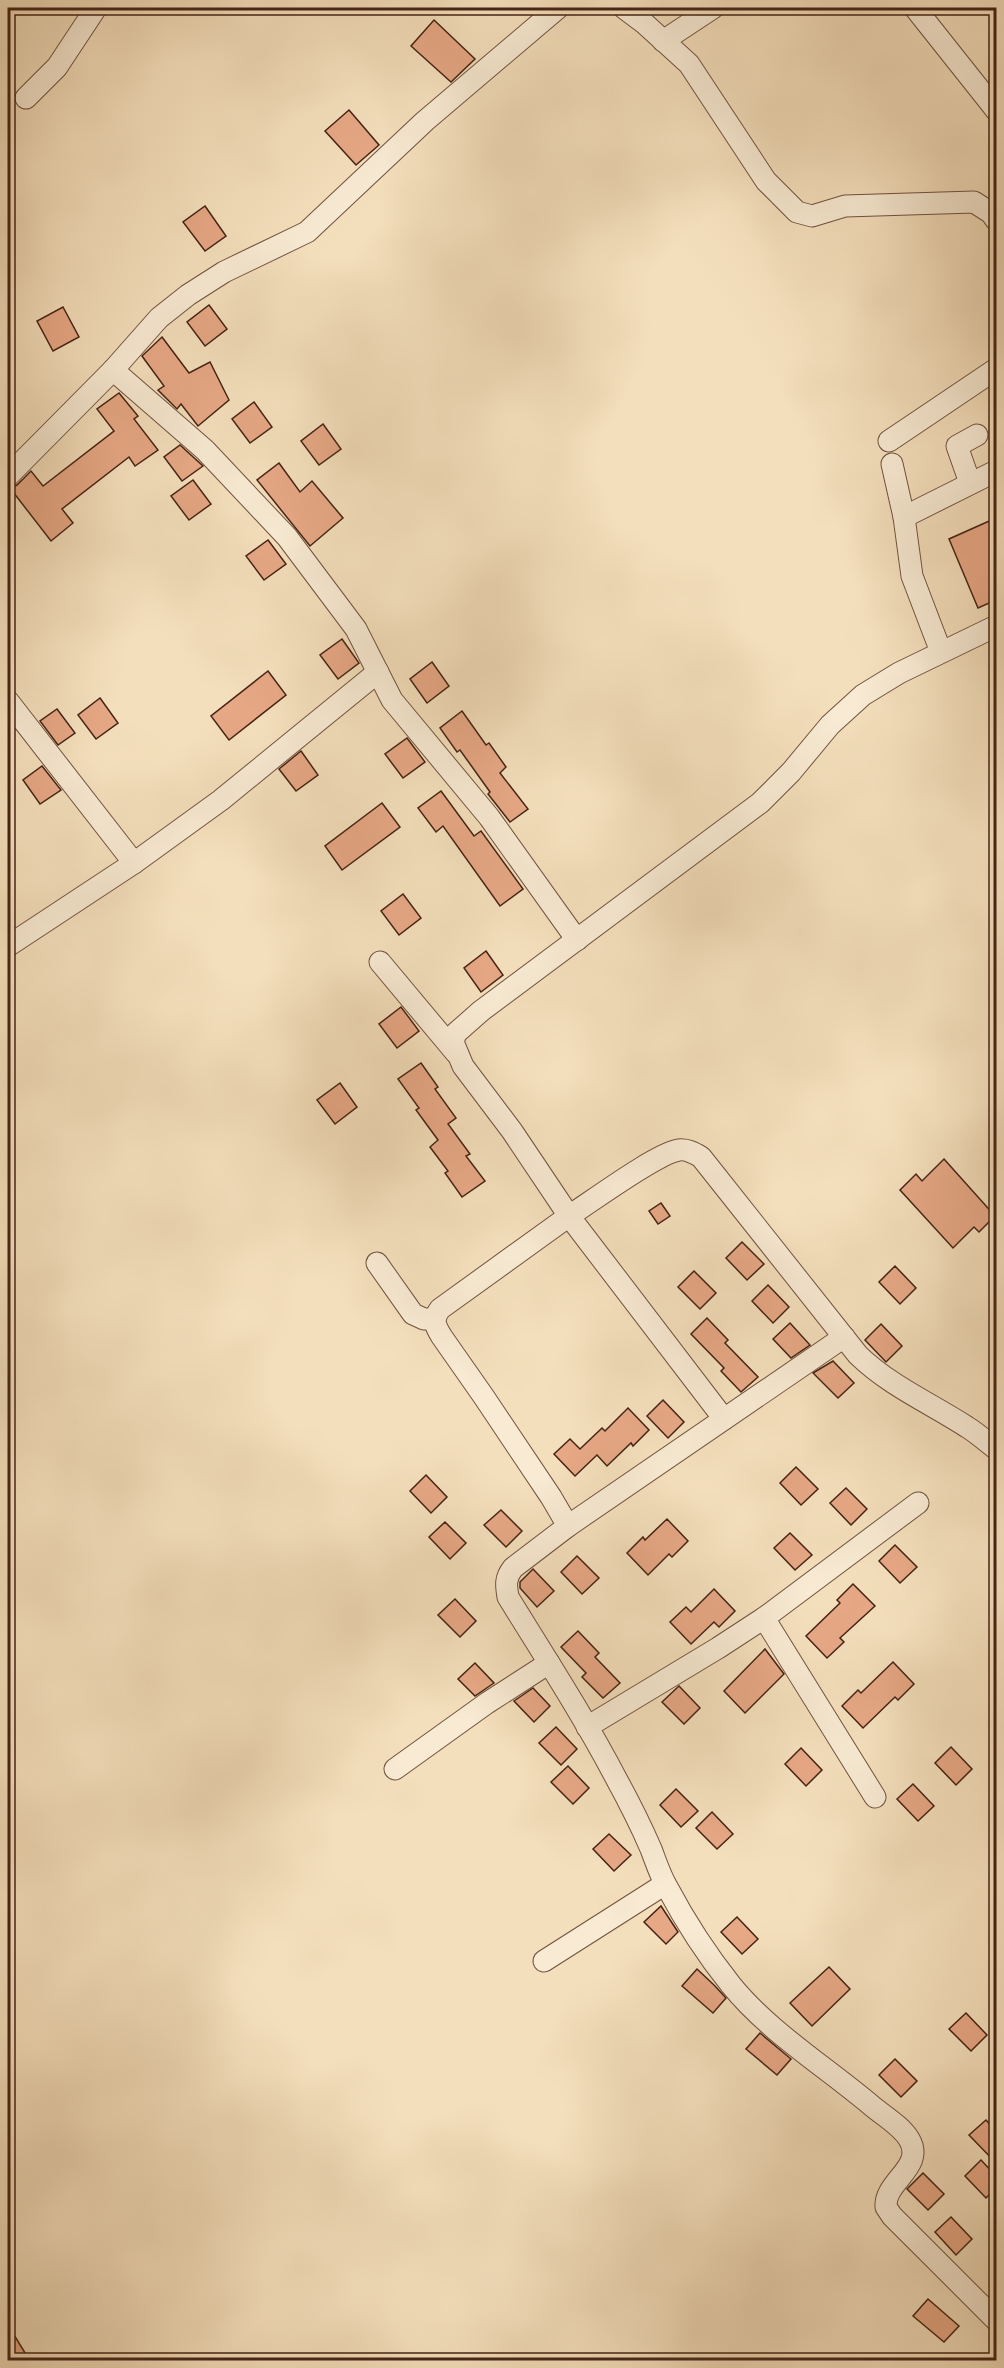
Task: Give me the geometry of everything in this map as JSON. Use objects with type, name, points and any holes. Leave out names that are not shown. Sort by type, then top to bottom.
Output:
[{"type":"street","points":[[26,98],[57,67],[96,8]]},
{"type":"street","points":[[8,476],[113,370],[159,318],[188,295],[224,272],[307,232],[425,121],[558,8]]},
{"type":"street","points":[[624,8],[689,64],[766,181],[797,212],[812,216],[845,206],[974,202],[991,213],[996,220]]},
{"type":"street","points":[[663,41],[713,8]]},
{"type":"street","points":[[915,8],[996,110]]},
{"type":"street","points":[[889,441],[996,369]]},
{"type":"street","points":[[113,370],[205,450],[287,537],[356,629],[397,707],[489,817],[577,940]]},
{"type":"street","points":[[970,483],[957,446],[977,435]]},
{"type":"street","points":[[892,464],[904,517],[912,576],[932,656]]},
{"type":"street","points":[[904,517],[992,473]]},
{"type":"street","points":[[456,1053],[453,1042],[456,1033],[464,1024],[760,803],[791,772],[830,725],[863,695],[899,673],[996,626]]},
{"type":"street","points":[[8,946],[134,863],[222,800],[378,672]]},
{"type":"street","points":[[8,701],[134,863]]},
{"type":"street","points":[[380,962],[456,1053],[512,1131],[568,1216],[724,1419]]},
{"type":"street","points":[[568,1526],[442,1337],[436,1327],[435,1319],[440,1309],[568,1216],[675,1150],[692,1152],[701,1157],[858,1355],[888,1381],[969,1428],[996,1449]]},
{"type":"street","points":[[377,1263],[413,1314],[424,1319],[435,1319]]},
{"type":"street","points":[[844,1337],[568,1526],[513,1568],[507,1576],[506,1585],[508,1597],[588,1727],[636,1816],[665,1884],[682,1916],[748,2004],[767,2022],[852,2087],[906,2134],[913,2147],[913,2156],[909,2166],[887,2198],[886,2207],[892,2216],[996,2320]]},
{"type":"street","points":[[588,1727],[764,1618],[918,1503]]},
{"type":"street","points":[[764,1618],[875,1797]]},
{"type":"street","points":[[395,1769],[478,1709],[549,1663]]},
{"type":"street","points":[[543,1961],[665,1884]]},
{"type":"building","points":[[434,20],[475,59],[451,82],[411,46]]},
{"type":"building","points":[[349,110],[379,145],[356,165],[325,131]]},
{"type":"building","points":[[205,206],[226,236],[205,251],[183,222]]},
{"type":"building","points":[[209,305],[227,329],[205,346],[187,322]]},
{"type":"building","points":[[63,307],[79,337],[53,351],[37,321]]},
{"type":"building","points":[[162,337],[189,373],[210,362],[229,400],[198,426],[181,404],[177,409],[158,390],[164,386],[142,356]]},
{"type":"building","points":[[119,393],[138,416],[134,419],[158,450],[135,466],[129,457],[62,509],[73,523],[51,541],[10,488],[17,485],[31,471],[43,486],[114,431],[97,409]]},
{"type":"building","points":[[254,402],[272,427],[250,443],[232,419]]},
{"type":"building","points":[[323,424],[341,449],[319,465],[301,441]]},
{"type":"building","points":[[180,445],[203,466],[182,481],[164,457]]},
{"type":"building","points":[[279,463],[300,492],[312,481],[343,518],[310,546],[257,480]]},
{"type":"building","points":[[193,480],[211,504],[189,520],[171,496]]},
{"type":"building","points":[[996,518],[996,600],[978,608],[949,539]]},
{"type":"building","points":[[268,540],[286,564],[264,580],[246,556]]},
{"type":"building","points":[[342,639],[359,663],[338,679],[320,655]]},
{"type":"building","points":[[432,662],[449,686],[427,703],[410,679]]},
{"type":"building","points":[[268,671],[286,695],[229,740],[211,716]]},
{"type":"building","points":[[100,698],[118,723],[96,739],[78,715]]},
{"type":"building","points":[[57,709],[75,733],[58,745],[40,721]]},
{"type":"building","points":[[462,711],[486,745],[489,743],[506,767],[500,773],[528,809],[510,822],[488,794],[490,792],[460,750],[457,752],[440,728]]},
{"type":"building","points":[[407,738],[425,762],[403,778],[385,754]]},
{"type":"building","points":[[301,751],[318,775],[296,791],[279,769]]},
{"type":"building","points":[[42,766],[61,790],[40,804],[23,780]]},
{"type":"building","points":[[441,791],[474,836],[481,831],[523,889],[500,906],[443,826],[436,832],[418,808]]},
{"type":"building","points":[[382,803],[400,827],[342,870],[325,846]]},
{"type":"building","points":[[403,894],[421,918],[399,935],[381,911]]},
{"type":"building","points":[[486,951],[503,975],[481,992],[464,968]]},
{"type":"building","points":[[401,1007],[419,1031],[397,1048],[379,1024]]},
{"type":"building","points":[[421,1063],[438,1087],[435,1089],[456,1118],[448,1124],[470,1154],[466,1156],[485,1181],[462,1197],[445,1173],[448,1171],[430,1147],[438,1140],[416,1110],[419,1108],[398,1079]]},
{"type":"building","points":[[340,1083],[357,1107],[335,1124],[317,1100]]},
{"type":"building","points":[[944,1159],[995,1216],[979,1232],[974,1227],[953,1248],[900,1190],[916,1174],[922,1181]]},
{"type":"building","points":[[661,1203],[670,1216],[658,1224],[649,1211]]},
{"type":"building","points":[[742,1242],[764,1264],[747,1280],[726,1258]]},
{"type":"building","points":[[895,1266],[916,1288],[900,1304],[879,1282]]},
{"type":"building","points":[[694,1271],[716,1293],[700,1309],[678,1287]]},
{"type":"building","points":[[768,1285],[789,1307],[773,1323],[752,1301]]},
{"type":"building","points":[[707,1318],[728,1340],[725,1343],[758,1377],[741,1392],[721,1371],[724,1368],[691,1334]]},
{"type":"building","points":[[790,1323],[810,1345],[791,1358],[773,1339]]},
{"type":"building","points":[[881,1324],[902,1346],[886,1362],[865,1340]]},
{"type":"building","points":[[833,1361],[854,1383],[838,1398],[813,1373]]},
{"type":"building","points":[[663,1400],[684,1422],[668,1438],[647,1416]]},
{"type":"building","points":[[628,1408],[649,1430],[633,1446],[631,1443],[607,1466],[597,1455],[575,1476],[554,1454],[570,1439],[580,1449],[602,1428],[605,1431]]},
{"type":"building","points":[[796,1467],[818,1489],[801,1505],[780,1483]]},
{"type":"building","points":[[426,1475],[447,1497],[431,1513],[410,1491]]},
{"type":"building","points":[[846,1488],[867,1509],[851,1525],[830,1503]]},
{"type":"building","points":[[501,1510],[522,1531],[506,1547],[484,1525]]},
{"type":"building","points":[[667,1519],[688,1541],[672,1557],[669,1554],[648,1575],[627,1553],[643,1537],[645,1540]]},
{"type":"building","points":[[445,1522],[466,1543],[450,1559],[429,1537]]},
{"type":"building","points":[[790,1533],[812,1555],[795,1570],[774,1548]]},
{"type":"building","points":[[895,1545],[917,1567],[900,1583],[879,1561]]},
{"type":"building","points":[[577,1556],[599,1578],[582,1594],[561,1572]]},
{"type":"building","points":[[533,1569],[554,1591],[537,1607],[520,1588],[520,1582]]},
{"type":"building","points":[[853,1584],[875,1606],[840,1638],[844,1642],[827,1658],[806,1636],[840,1603],[837,1600]]},
{"type":"building","points":[[714,1589],[735,1611],[719,1627],[714,1622],[691,1644],[670,1622],[686,1607],[691,1612]]},
{"type":"building","points":[[455,1599],[476,1621],[460,1637],[438,1615]]},
{"type":"building","points":[[578,1631],[599,1653],[595,1657],[620,1683],[603,1698],[582,1677],[586,1673],[561,1647]]},
{"type":"building","points":[[765,1649],[784,1674],[745,1713],[724,1691]]},
{"type":"building","points":[[893,1662],[914,1684],[898,1700],[895,1697],[863,1728],[842,1706],[858,1690],[861,1693]]},
{"type":"building","points":[[475,1663],[494,1683],[475,1696],[458,1679]]},
{"type":"building","points":[[679,1686],[700,1708],[684,1724],[662,1702]]},
{"type":"building","points":[[533,1688],[550,1706],[534,1722],[514,1701]]},
{"type":"building","points":[[556,1727],[577,1749],[561,1765],[539,1743]]},
{"type":"building","points":[[951,1747],[972,1769],[956,1785],[935,1763]]},
{"type":"building","points":[[801,1748],[822,1770],[806,1786],[785,1764]]},
{"type":"building","points":[[568,1766],[589,1788],[573,1804],[551,1782]]},
{"type":"building","points":[[913,1784],[934,1806],[918,1821],[897,1799]]},
{"type":"building","points":[[676,1789],[698,1811],[681,1827],[660,1805]]},
{"type":"building","points":[[712,1812],[733,1834],[717,1849],[696,1828]]},
{"type":"building","points":[[609,1834],[631,1855],[614,1871],[593,1849]]},
{"type":"building","points":[[661,1906],[678,1932],[666,1944],[644,1922]]},
{"type":"building","points":[[737,1917],[758,1939],[742,1954],[721,1932]]},
{"type":"building","points":[[829,1967],[850,1989],[812,2026],[790,2003]]},
{"type":"building","points":[[697,1969],[726,1998],[713,2013],[682,1986]]},
{"type":"building","points":[[966,2013],[987,2035],[971,2051],[949,2029]]},
{"type":"building","points":[[760,2033],[791,2059],[777,2075],[746,2049]]},
{"type":"building","points":[[895,2059],[917,2081],[901,2097],[879,2075]]},
{"type":"building","points":[[986,2120],[996,2131],[996,2163],[969,2135]]},
{"type":"building","points":[[981,2160],[996,2176],[996,2188],[986,2198],[965,2176]]},
{"type":"building","points":[[923,2173],[944,2194],[928,2210],[907,2189]]},
{"type":"building","points":[[951,2217],[972,2239],[956,2255],[935,2232]]},
{"type":"building","points":[[928,2299],[959,2326],[944,2342],[913,2316]]},
{"type":"building","points":[[8,2325],[30,2361],[8,2361]]}]
